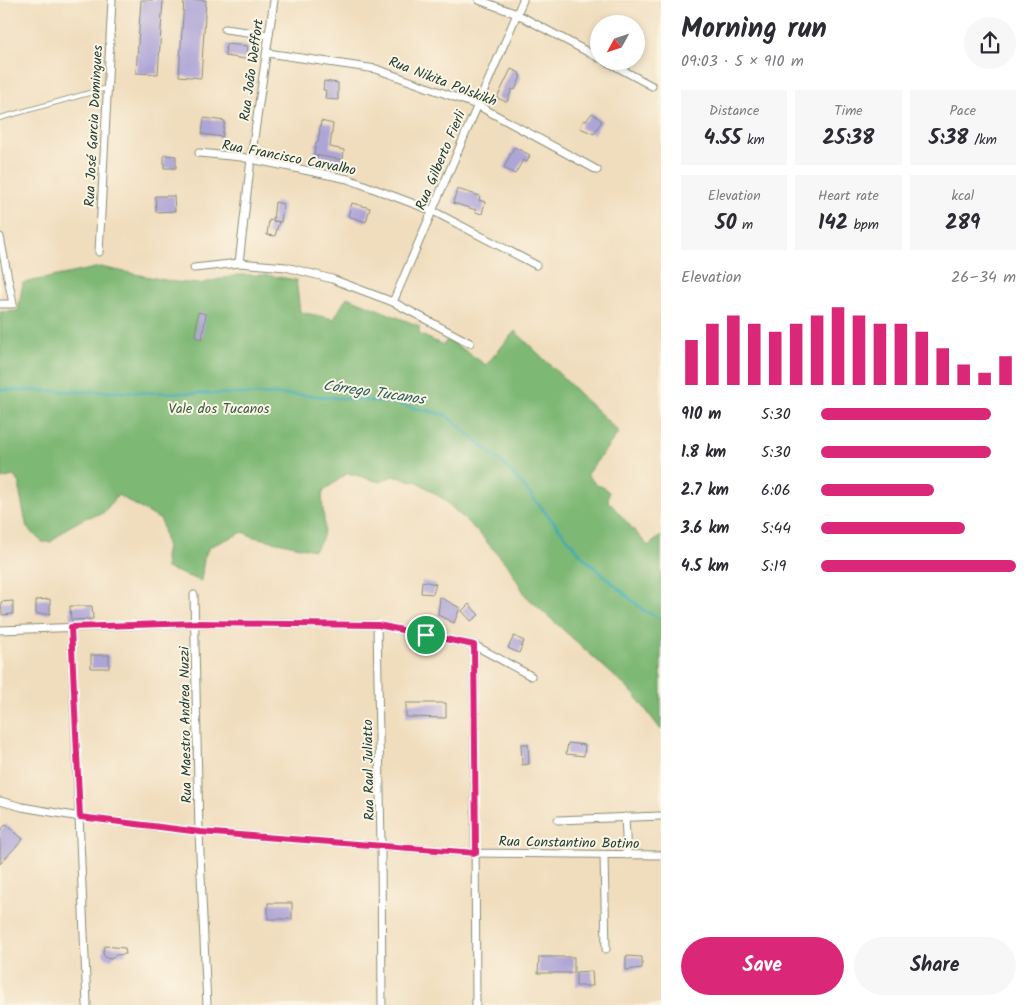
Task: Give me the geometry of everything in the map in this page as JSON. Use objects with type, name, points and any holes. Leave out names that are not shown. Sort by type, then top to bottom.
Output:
[{"type":"street","name":"Rua José Garcia Domingues","points":[[99,252],[112,0]]},
{"type":"street","name":"Rua João Weffort","points":[[239,263],[251,159],[274,0]]},
{"type":"street","points":[[479,0],[517,14],[590,53]]},
{"type":"street","name":"Rua Gilberto Fierli","points":[[394,302],[523,0]]},
{"type":"street","points":[[226,29],[269,35]]},
{"type":"street","name":"Rua Nikita Polskikh","points":[[267,53],[376,69],[477,105],[597,170]]},
{"type":"street","points":[[623,70],[652,86]]},
{"type":"street","name":"Rua Francisco Carvalho","points":[[199,153],[251,159],[348,179],[433,212],[536,265]]},
{"type":"street","points":[[0,237],[13,304],[0,304]]},
{"type":"street","points":[[194,268],[239,263],[286,267],[332,279],[394,302],[470,343]]},
{"type":"street","name":"Rua Maestro Andrea Nuzzi","points":[[194,595],[200,832],[207,1005]]},
{"type":"street","points":[[0,630],[195,623],[378,625],[474,645],[531,676]]},
{"type":"street","name":"Rua Raul Juliatto","points":[[378,625],[382,846],[382,1005]]},
{"type":"street","points":[[71,627],[86,1005]]},
{"type":"street","points":[[474,645],[476,1005]]},
{"type":"street","name":"Rua Constantino Botino","points":[[0,801],[80,817],[200,832],[476,853],[661,855]]},
{"type":"street","points":[[558,820],[661,816]]},
{"type":"street","points":[[625,817],[626,855]]},
{"type":"street","points":[[604,855],[606,949]]},
{"type":"lane","points":[[0,118],[107,88]]},
{"type":"green space","name":"Vale dos Tucanos","points":[[100,267],[175,282],[200,284],[237,275],[266,275],[296,280],[300,312],[334,319],[347,297],[419,326],[419,334],[443,345],[448,339],[486,365],[515,331],[619,432],[587,474],[596,485],[603,487],[609,492],[608,501],[648,546],[661,536],[661,730],[634,694],[526,596],[509,567],[479,533],[443,499],[418,482],[393,476],[380,482],[348,473],[323,491],[324,530],[322,540],[314,550],[254,537],[243,532],[209,547],[204,558],[201,581],[166,568],[165,557],[167,548],[161,520],[118,495],[103,513],[85,518],[67,528],[51,542],[42,542],[27,528],[20,494],[20,483],[13,476],[2,479],[0,455],[0,312],[18,311],[23,283]]},
{"type":"building","points":[[141,0],[163,0],[158,74],[136,73]]},
{"type":"building","points":[[184,0],[206,0],[201,78],[179,76]]},
{"type":"building","points":[[226,44],[248,46],[246,59],[225,56]]},
{"type":"building","points":[[511,69],[520,73],[519,75],[521,76],[515,90],[512,89],[507,102],[497,98]]},
{"type":"building","points":[[324,81],[338,83],[338,100],[325,99]]},
{"type":"building","points":[[592,113],[602,121],[594,134],[580,128],[584,120],[586,121]]},
{"type":"building","points":[[204,118],[225,121],[222,137],[202,134]]},
{"type":"building","points":[[321,121],[333,124],[330,147],[344,150],[343,160],[314,155]]},
{"type":"building","points":[[514,147],[530,155],[527,162],[523,160],[515,174],[504,168]]},
{"type":"building","points":[[164,155],[176,156],[176,168],[164,168]]},
{"type":"building","points":[[457,189],[480,196],[479,200],[485,202],[482,214],[475,212],[476,210],[453,203]]},
{"type":"building","points":[[155,196],[174,196],[175,211],[156,212]]},
{"type":"building","points":[[275,202],[283,204],[281,222],[273,221]]},
{"type":"building","points":[[352,203],[370,208],[366,222],[348,216]]},
{"type":"building","points":[[269,220],[279,222],[275,236],[267,235]]},
{"type":"building","points":[[198,312],[206,314],[202,339],[195,337]]},
{"type":"building","points":[[422,581],[436,584],[433,594],[421,593]]},
{"type":"building","points":[[440,597],[460,608],[454,623],[438,615]]},
{"type":"building","points":[[50,599],[50,614],[36,614],[36,600]]},
{"type":"building","points":[[13,601],[13,614],[2,615],[1,602]]},
{"type":"building","points":[[469,604],[479,615],[471,621],[462,611]]},
{"type":"building","points":[[70,606],[92,606],[93,619],[71,620]]},
{"type":"building","points":[[514,636],[524,641],[519,653],[508,648]]},
{"type":"building","points":[[91,655],[109,655],[109,668],[91,668]]},
{"type":"building","points":[[406,703],[446,703],[446,718],[406,717]]},
{"type":"building","points":[[568,743],[585,745],[584,756],[566,754]]},
{"type":"building","points":[[521,744],[528,744],[529,764],[522,765]]},
{"type":"building","points":[[6,824],[23,839],[0,864],[0,831]]},
{"type":"building","points":[[268,903],[292,903],[292,919],[268,919]]},
{"type":"building","points":[[104,946],[125,948],[126,954],[116,955],[111,959],[106,958],[103,954]]},
{"type":"building","points":[[626,956],[642,957],[642,968],[626,970]]},
{"type":"building","points":[[539,957],[574,957],[574,973],[538,973]]},
{"type":"building","points":[[592,971],[593,986],[576,986],[576,972]]},
{"type":"waterway","name":"Córrego Tucanos","points":[[0,390],[305,395],[393,403],[446,415],[507,467],[584,558],[643,610],[661,619]]},
{"type":"route","points":[[195,623],[378,625],[426,635],[474,645],[476,853],[200,832],[80,817],[71,627],[195,623]]}]
